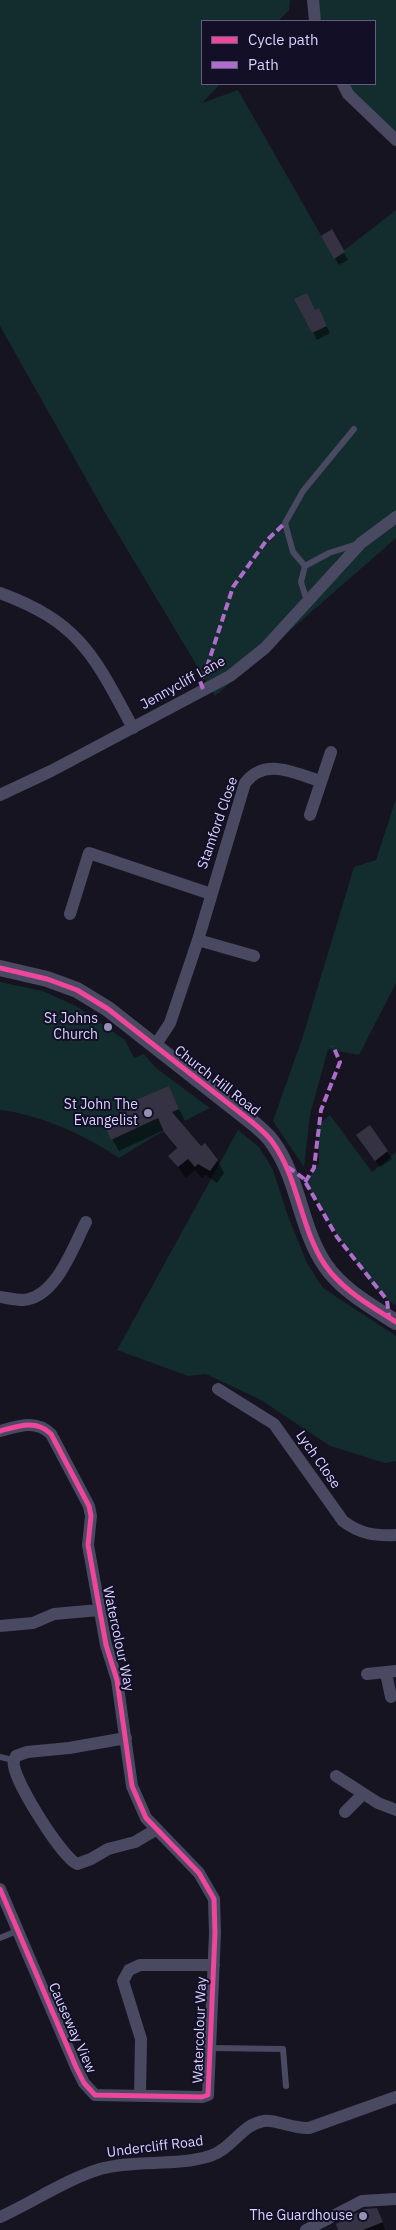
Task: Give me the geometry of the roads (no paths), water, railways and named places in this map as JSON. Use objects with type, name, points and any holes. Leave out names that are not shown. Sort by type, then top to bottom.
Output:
[{"type":"street","points":[[312,0],[315,20]]},
{"type":"street","points":[[344,85],[348,94],[396,140]]},
{"type":"street","name":"Jennycliff Lane","points":[[0,796],[230,676],[265,648],[360,543],[396,517]]},
{"type":"street","points":[[0,593],[38,608],[58,621],[82,642],[101,668],[133,728]]},
{"type":"street","points":[[310,815],[331,752]]},
{"type":"street","name":"Stamford Close","points":[[154,1046],[170,1023],[198,940],[245,783],[252,774],[265,768],[278,768],[320,781]]},
{"type":"street","points":[[70,914],[89,853],[211,894]]},
{"type":"street","points":[[198,940],[254,956]]},
{"type":"street","name":"Church Hill Road","points":[[0,968],[47,979],[77,990],[108,1009],[252,1122],[273,1142],[286,1166],[310,1237],[326,1266],[347,1288],[396,1322]]},
{"type":"street","points":[[0,1297],[24,1300],[46,1292],[55,1280],[86,1222]]},
{"type":"street","name":"Lych Close","points":[[218,1389],[274,1424],[343,1521],[355,1530],[375,1536],[396,1535]]},
{"type":"street","name":"Watercolour Way","points":[[0,1431],[32,1424],[44,1426],[51,1434],[89,1506],[88,1545],[106,1645],[117,1680],[132,1786],[146,1818],[199,1873],[214,1899],[214,1964],[208,2095]]},
{"type":"street","points":[[0,1626],[33,1623],[54,1614],[99,1610]]},
{"type":"street","points":[[367,1674],[391,1672],[391,1697]]},
{"type":"street","points":[[126,1738],[69,1748],[27,1752],[16,1756],[14,1760],[20,1783],[59,1847],[77,1864],[91,1859],[108,1849],[134,1842],[157,1829]]},
{"type":"street","points":[[336,1776],[363,1794],[396,1810]]},
{"type":"street","points":[[345,1812],[363,1794]]},
{"type":"street","name":"Causeway View","points":[[0,1889],[84,2083],[95,2095],[202,2097],[208,2095]]},
{"type":"street","points":[[140,2095],[141,2039],[124,1987],[124,1981],[129,1970],[140,1965],[214,1964]]},
{"type":"street","name":"Undercliff Road","points":[[0,2217],[100,2170],[120,2165],[183,2161],[211,2156],[228,2147],[248,2127],[266,2120],[296,2129],[309,2128],[396,2097]]},
{"type":"street","points":[[306,2230],[362,2201],[395,2201]]},
{"type":"lane","points":[[305,566],[293,552],[285,523],[303,492],[354,429]]},
{"type":"lane","points":[[308,602],[301,582],[305,566],[329,553],[360,543]]},
{"type":"lane","points":[[0,1757],[14,1760]]},
{"type":"lane","points":[[0,1938],[17,1931]]},
{"type":"lane","points":[[211,2048],[282,2049],[286,2086]]},
{"type":"place","name":"St Johns Church","points":[[108,1027]]},
{"type":"place","name":"St John The Evangelist","points":[[148,1113]]},
{"type":"place","name":"The Guardhouse","points":[[363,2216]]}]
